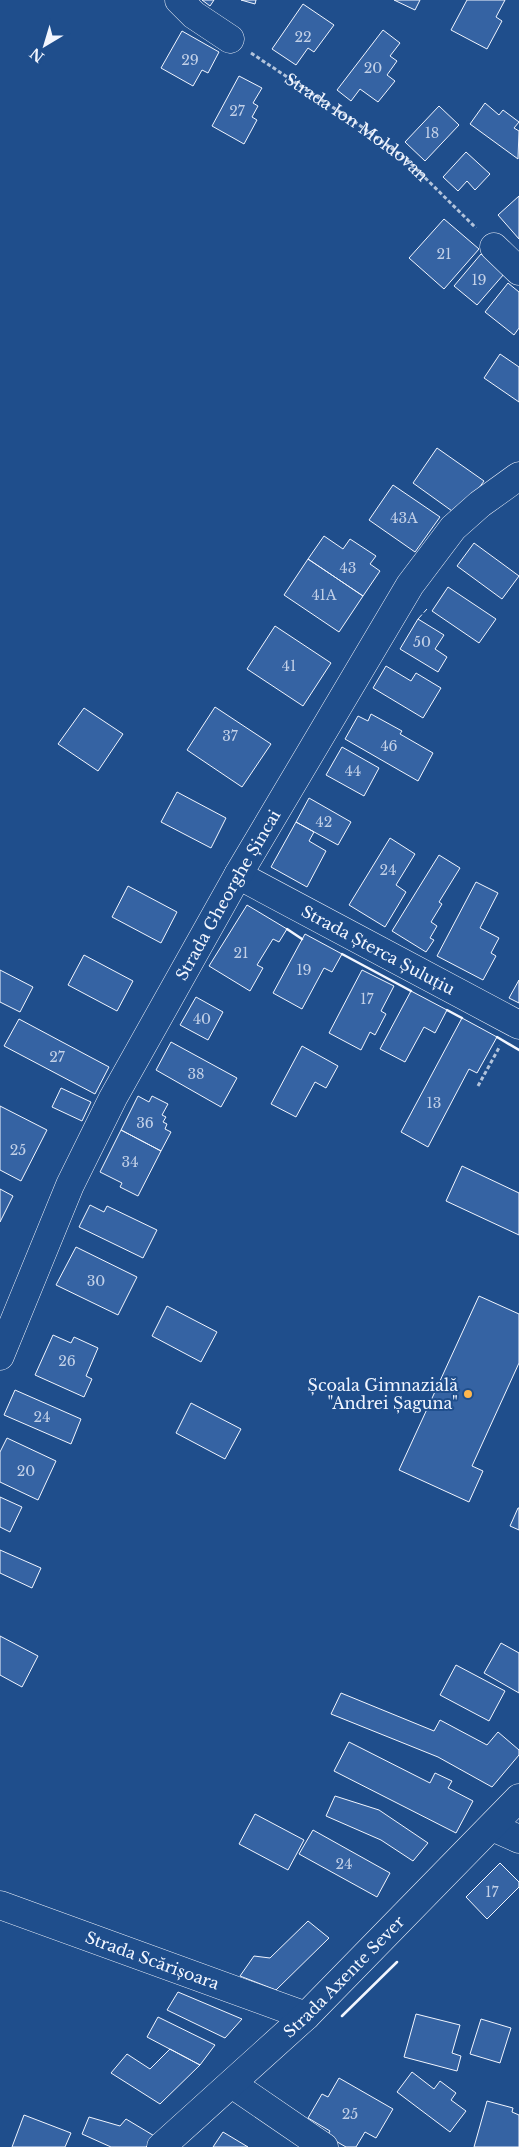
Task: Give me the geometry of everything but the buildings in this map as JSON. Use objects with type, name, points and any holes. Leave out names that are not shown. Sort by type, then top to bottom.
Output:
[{"type":"street","points":[[178,0],[194,15],[230,38]]},
{"type":"street","points":[[494,247],[519,271]]},
{"type":"street","name":"Strada Gheorghe Șincai","points":[[0,1356],[70,1185],[113,1098],[238,875],[410,585],[454,528],[480,504],[519,476]]},
{"type":"street","name":"Strada Șterca Șuluțiu","points":[[238,875],[516,1023]]},
{"type":"street","name":"Strada Axente Sever","points":[[161,2147],[306,2016],[519,1798]]},
{"type":"street","points":[[492,1827],[519,1839]]},
{"type":"street","name":"Strada Scărișoara","points":[[0,1905],[306,2016]]},
{"type":"street","points":[[232,2084],[324,2147]]},
{"type":"path","name":"Strada Ion Moldovan","points":[[230,38],[405,158],[494,247]]},
{"type":"path","points":[[478,1086],[516,1023]]},
{"type":"fence","points":[[418,619],[427,609]]},
{"type":"wall","points":[[287,929],[302,939]]},
{"type":"wall","points":[[342,954],[411,991]]},
{"type":"wall","points":[[447,1010],[462,1018]]},
{"type":"wall","points":[[497,1037],[519,1050]]},
{"type":"wall","points":[[342,2016],[397,1962]]},
{"type":"place","name":"Școala Gimnazială \"Andrei Șaguna\"","points":[[468,1394]]}]
